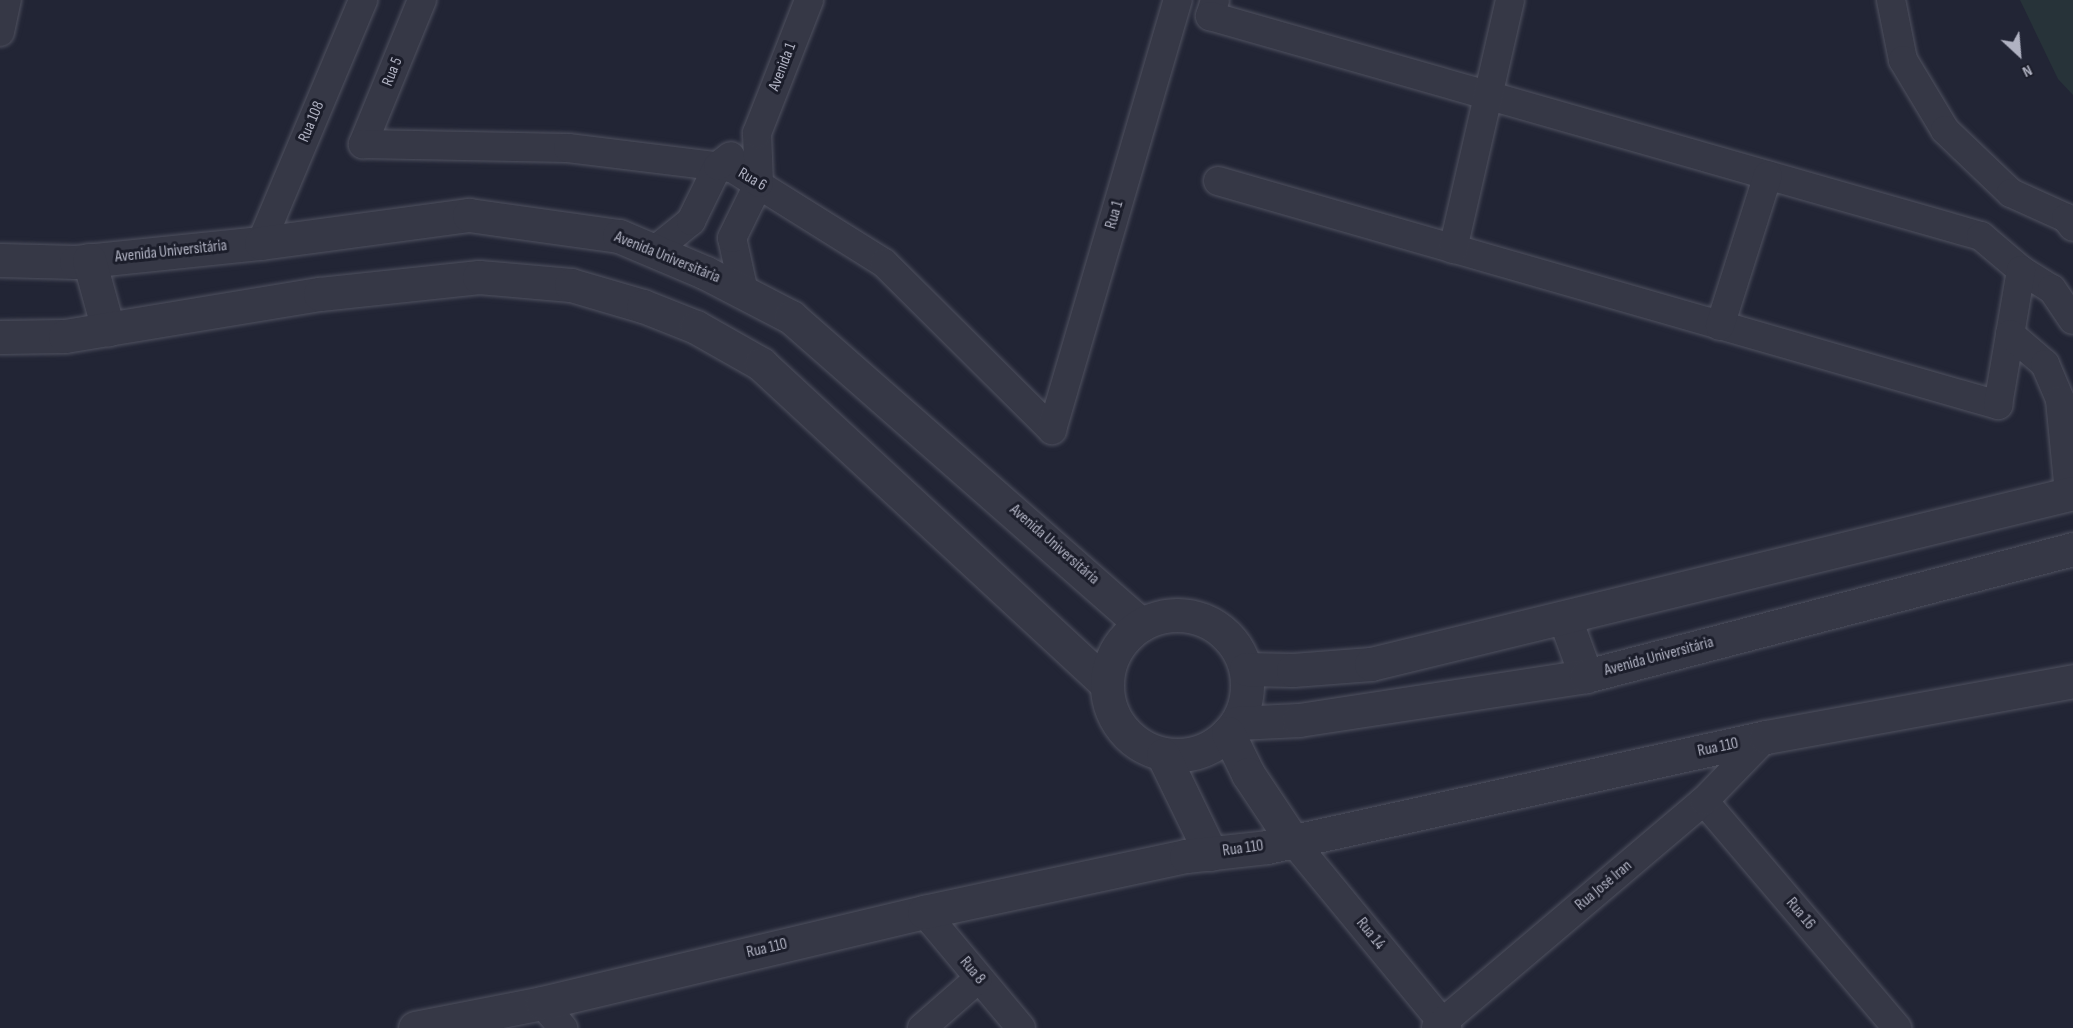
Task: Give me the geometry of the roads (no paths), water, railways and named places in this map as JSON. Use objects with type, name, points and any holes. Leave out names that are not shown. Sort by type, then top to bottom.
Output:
[{"type":"street","points":[[0,32],[7,0]]},
{"type":"street","name":"Rua 108","points":[[261,243],[363,0]]},
{"type":"street","name":"Rua 5","points":[[363,144],[422,0]]},
{"type":"street","name":"Avenida 1","points":[[759,183],[758,133],[809,0]]},
{"type":"street","name":"Rua 1","points":[[1052,430],[1178,0]]},
{"type":"street","points":[[1215,0],[1210,16],[1981,236],[2021,270],[2052,289],[2073,320]]},
{"type":"street","points":[[1453,249],[1485,95],[1510,0]]},
{"type":"street","points":[[1891,0],[1903,60],[1945,130],[2011,193],[2066,218],[2073,227]]},
{"type":"street","name":"Avenida 1","points":[[718,166],[758,133]]},
{"type":"street","name":"Rua 6","points":[[363,144],[568,148],[732,168],[884,263],[1052,430]]},
{"type":"street","points":[[654,251],[691,220],[718,166]]},
{"type":"street","points":[[1720,326],[1768,175]]},
{"type":"street","points":[[1218,181],[1998,405],[2021,270]]},
{"type":"street","points":[[744,292],[732,238],[759,183]]},
{"type":"street","name":"Avenida Universitária","points":[[0,260],[88,260],[261,243],[469,215],[619,236],[744,292],[791,317],[1141,624]]},
{"type":"street","points":[[88,260],[108,329]]},
{"type":"street","points":[[0,338],[65,336],[320,294],[479,277],[572,285],[643,306],[696,327],[761,364],[1106,683]]},
{"type":"street","points":[[1246,669],[1293,670],[1371,664],[1565,619],[2071,494],[2060,400],[2044,364],[2010,334]]},
{"type":"street","name":"Avenida Universitária","points":[[1232,728],[1299,720],[1586,676],[2073,549]]},
{"type":"street","points":[[1166,615],[1193,616],[1217,626],[1236,645],[1246,669],[1247,696],[1232,728],[1205,750],[1184,756],[1163,754],[1144,748],[1122,729],[1108,702],[1106,683],[1111,660],[1123,639],[1141,624],[1166,615]]},
{"type":"street","points":[[1565,619],[1586,676]]},
{"type":"street","name":"Rua 110","points":[[415,1028],[542,1003],[924,912],[1211,854],[1292,840],[1766,737],[2071,684]]},
{"type":"street","points":[[1232,728],[1248,774],[1292,840]]},
{"type":"street","name":"Rua José Iran","points":[[1442,1026],[1704,801],[1766,737]]},
{"type":"street","points":[[1163,754],[1211,854]]},
{"type":"street","name":"Rua 16","points":[[1704,801],[1897,1028]]},
{"type":"street","name":"Rua 14","points":[[1292,840],[1442,1026]]},
{"type":"street","name":"Rua 8","points":[[924,912],[1021,1028]]},
{"type":"street","points":[[922,1028],[978,979]]},
{"type":"street","points":[[542,1003],[562,1028]]}]
